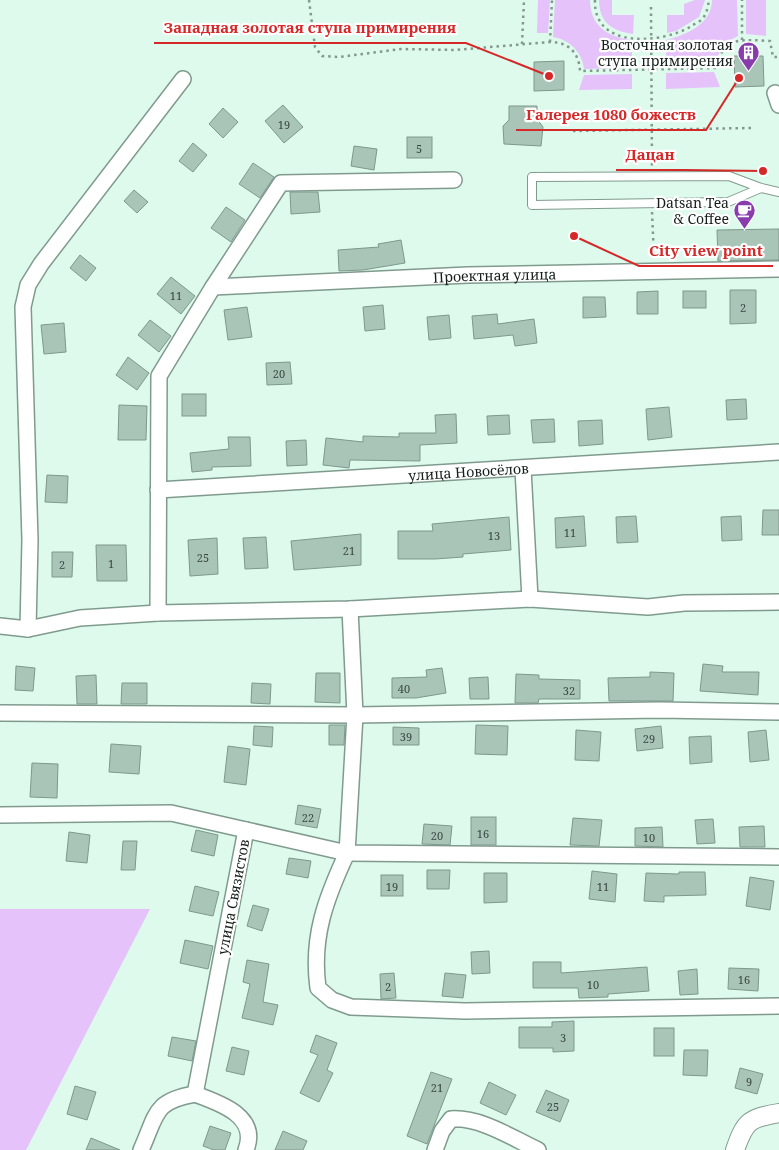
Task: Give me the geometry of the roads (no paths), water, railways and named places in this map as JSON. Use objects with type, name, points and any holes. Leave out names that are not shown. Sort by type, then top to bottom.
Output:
[{"type":"street","points":[[28,629],[30,540],[23,307],[28,285],[41,264],[183,79]]},
{"type":"street","points":[[158,613],[159,376],[213,287],[281,183],[454,180]]},
{"type":"street","name":"Проектная улица","points":[[213,287],[468,275],[779,269]]},
{"type":"street","name":"улица Новосёлов","points":[[158,490],[779,452]]},
{"type":"street","points":[[523,469],[530,599]]},
{"type":"street","points":[[0,626],[28,629],[80,618],[158,613],[350,609],[530,599],[648,607],[684,603],[779,602]]},
{"type":"street","points":[[350,609],[355,715],[347,853],[329,892],[318,935],[315,963],[318,988],[332,1000],[351,1007],[503,1011],[779,1006]]},
{"type":"street","points":[[0,713],[355,715],[659,710],[779,712]]},
{"type":"street","name":"улица Связистов","points":[[0,815],[171,813],[246,830],[196,1094]]},
{"type":"street","points":[[246,830],[347,853],[779,857]]},
{"type":"street","points":[[141,1150],[161,1106],[176,1098],[196,1094],[224,1105],[238,1115],[247,1126],[249,1142],[246,1150]]},
{"type":"street","points":[[735,1150],[748,1122],[760,1116],[779,1113]]},
{"type":"street","points":[[435,1150],[442,1131],[452,1119],[460,1118],[486,1126],[538,1150]]},
{"type":"lane","points":[[762,188],[728,202],[532,205],[532,177],[729,176],[779,192]]},
{"type":"place","name":"Восточная золотая ступа примирения","points":[[749,71]]},
{"type":"place","name":"Западная золотая ступа примирения","points":[[549,76]]},
{"type":"place","name":"Галерея 1080 божеств","points":[[739,78]]},
{"type":"place","name":"Дацан","points":[[763,171]]},
{"type":"place","name":"Datsan Tea & Coffee","points":[[745,229]]},
{"type":"place","name":"City view point","points":[[574,236]]}]
